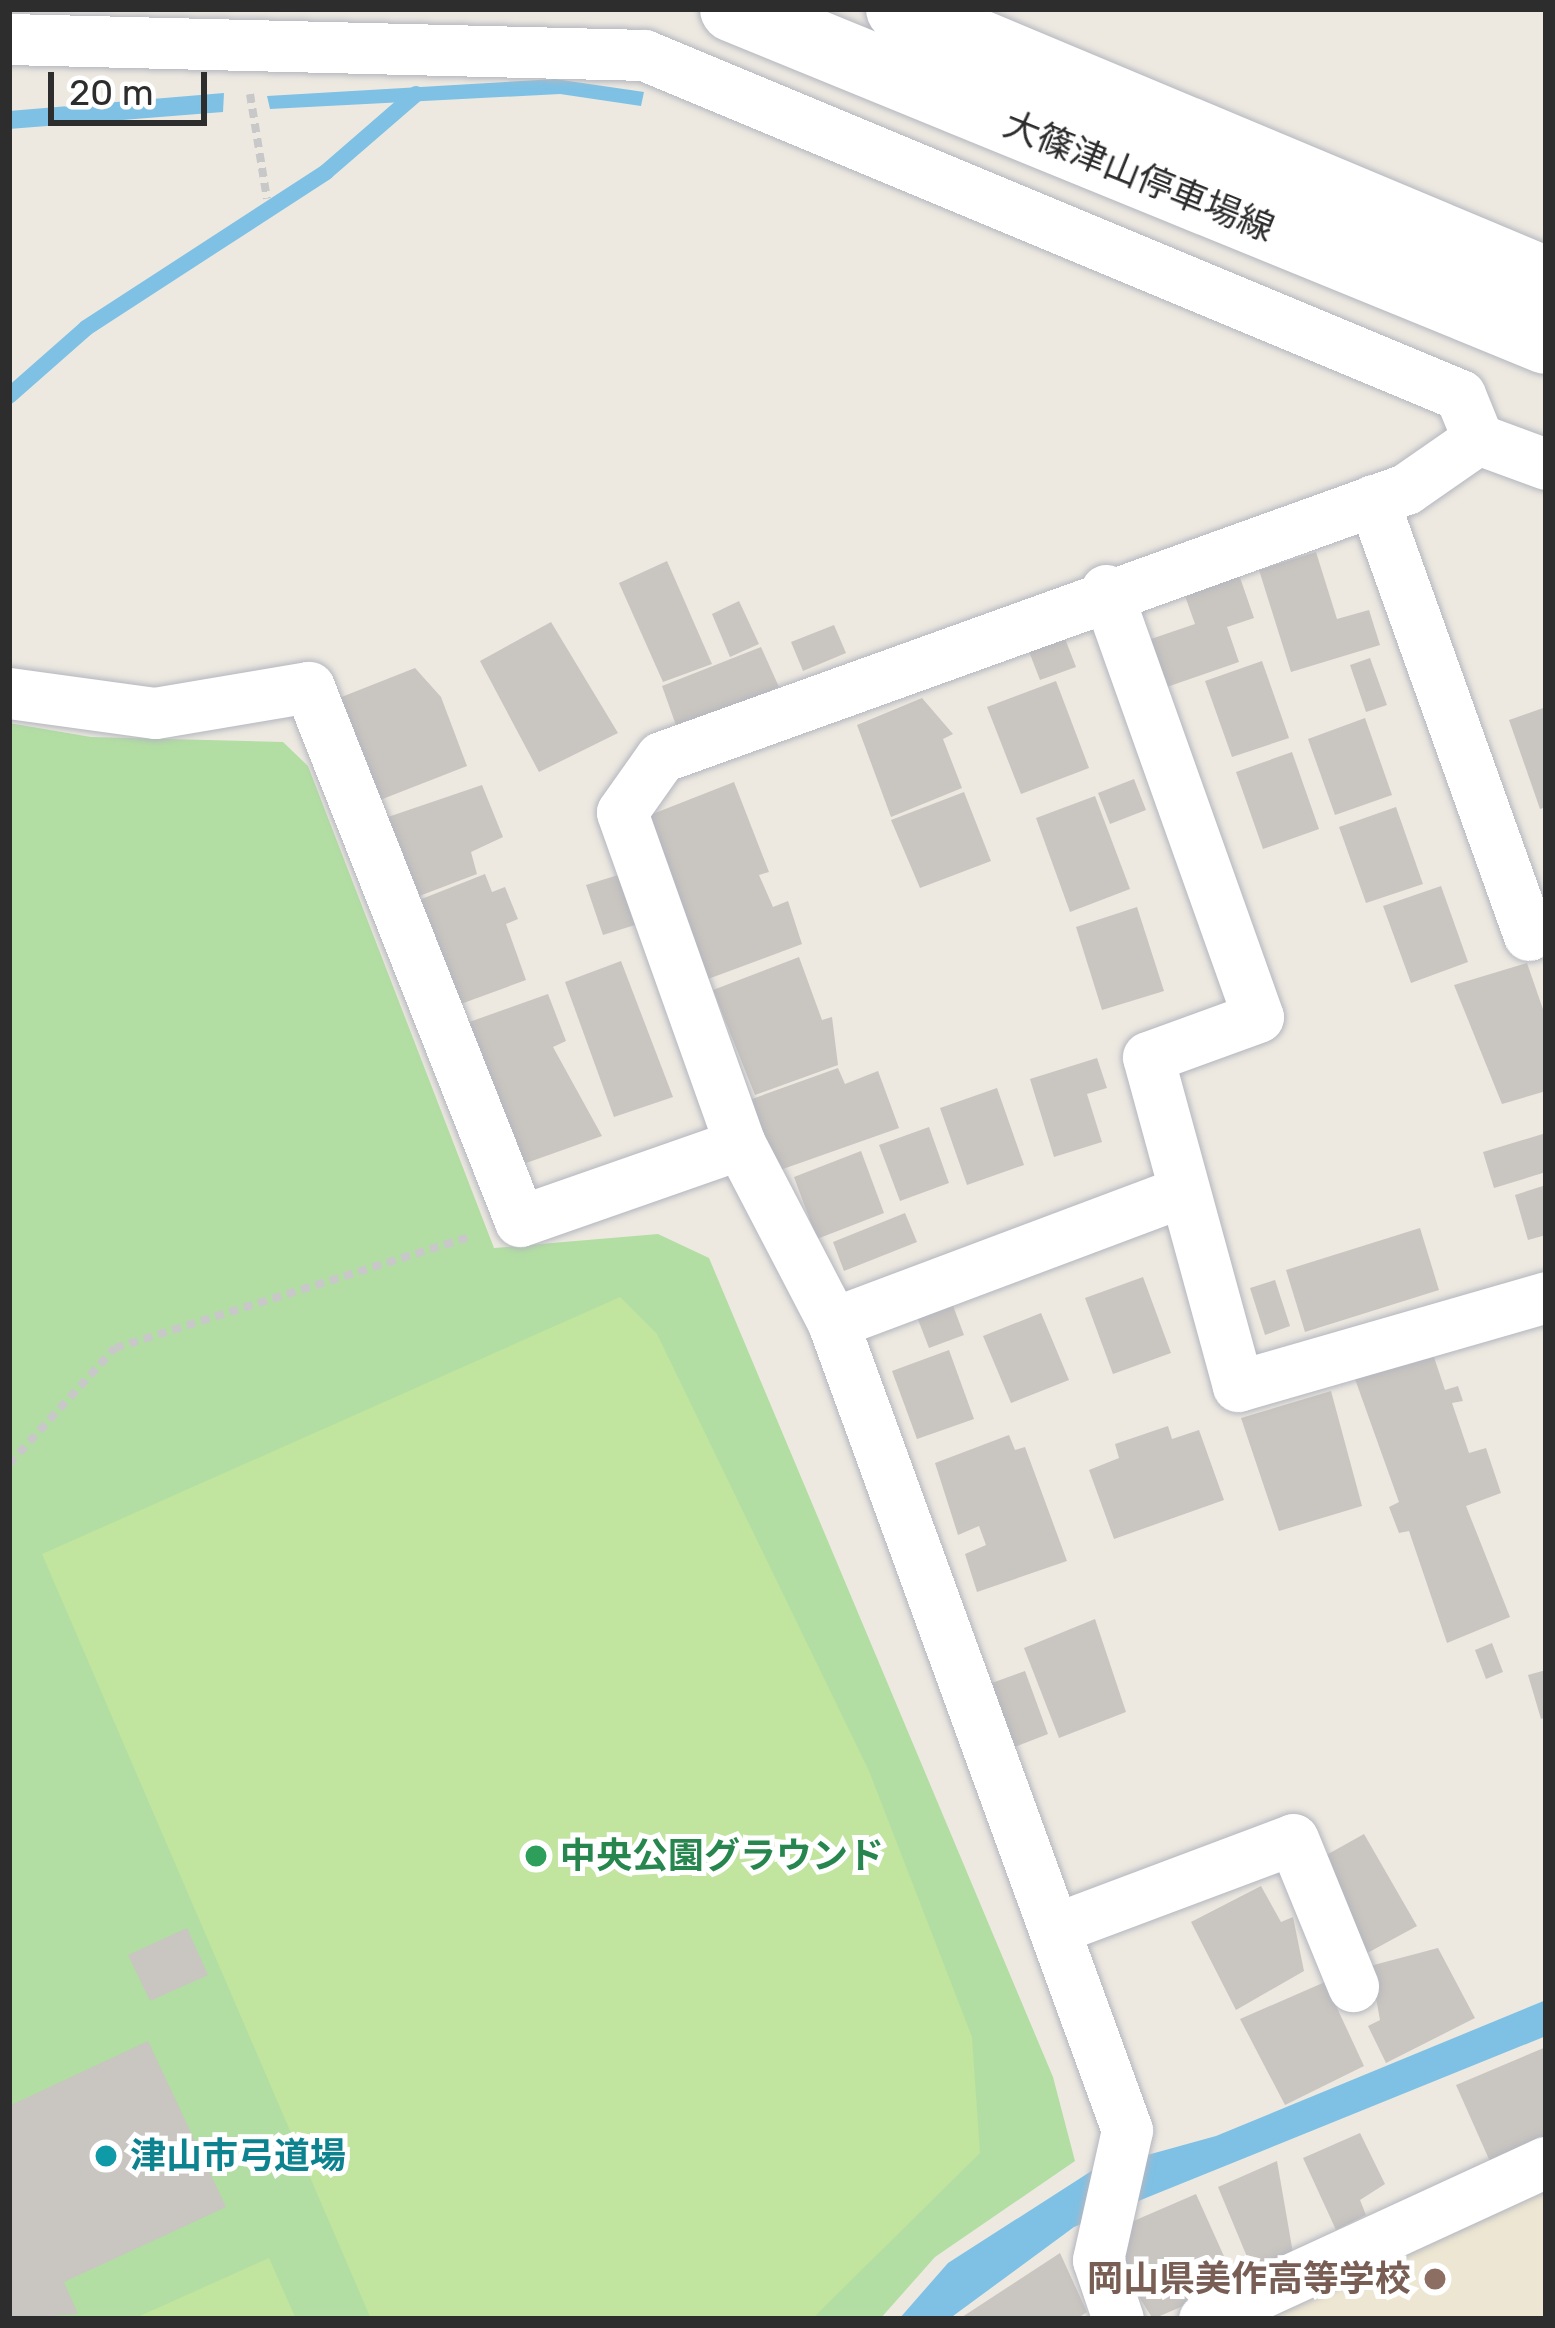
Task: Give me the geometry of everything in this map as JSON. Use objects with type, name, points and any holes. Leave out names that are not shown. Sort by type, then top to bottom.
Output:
[{"type":"main road","name":"大篠津山停車場線","points":[[733,9],[1546,340]]},
{"type":"main road","name":"大篠津山停車場線","points":[[899,9],[1546,280]]},
{"type":"street","points":[[9,24],[56,9]]},
{"type":"street","points":[[9,39],[644,55],[1460,395],[1478,439],[1546,464]]},
{"type":"street","points":[[1118,2319],[1098,2260],[1127,2130],[833,1323],[740,1144],[622,812],[661,757],[1106,590],[1373,500],[1478,439]]},
{"type":"street","points":[[1373,500],[1529,935]]},
{"type":"street","points":[[1106,590],[1258,1017],[1148,1058],[1179,1193],[1238,1386],[1546,1297]]},
{"type":"street","points":[[9,693],[155,713],[309,687],[520,1221],[740,1144]]},
{"type":"street","points":[[833,1323],[1179,1193]]},
{"type":"street","points":[[1054,1929],[1293,1839],[1353,1986]]},
{"type":"street","points":[[1204,2319],[1546,2162]]},
{"type":"path","points":[[242,46],[268,199]]},
{"type":"path","points":[[9,1464],[115,1348],[520,1221]]},
{"type":"shaded area","name":"岡山県美作高等学校","points":[[1546,2175],[1546,2319],[1239,2319]]},
{"type":"green space","points":[[9,723],[91,737],[283,742],[308,766],[494,1248],[658,1234],[709,1258],[1053,2077],[1075,2161],[935,2257],[880,2319],[9,2319]]},
{"type":"green space","name":"中央公園グラウンド","points":[[620,1297],[657,1334],[869,1771],[972,2037],[980,2153],[812,2319],[371,2319],[42,1554]]},
{"type":"green space","points":[[269,2258],[296,2319],[133,2319]]},
{"type":"water","points":[[555,79],[644,92],[641,106],[560,94],[270,109],[267,96]]},
{"type":"water","points":[[224,93],[223,112],[9,129],[9,111]]},
{"type":"water","points":[[1546,2000],[1546,2036],[1074,2227],[949,2319],[899,2319],[948,2263],[1093,2170],[1216,2136]]},
{"type":"building","points":[[1316,552],[1337,619],[1369,610],[1380,645],[1291,672],[1259,570]]},
{"type":"building","points":[[667,561],[712,664],[663,682],[619,583]]},
{"type":"building","points":[[1236,566],[1254,618],[1227,627],[1239,662],[1164,688],[1148,640],[1195,624],[1181,585]]},
{"type":"building","points":[[739,601],[759,644],[730,657],[712,614]]},
{"type":"building","points":[[551,622],[618,733],[539,772],[480,661]]},
{"type":"building","points":[[834,625],[846,653],[803,671],[791,642]]},
{"type":"building","points":[[1064,636],[1076,667],[1040,680],[1028,649]]},
{"type":"building","points":[[761,647],[779,687],[678,731],[662,686]]},
{"type":"building","points":[[1370,658],[1387,705],[1366,712],[1350,665]]},
{"type":"building","points":[[1262,661],[1289,738],[1232,757],[1205,681]]},
{"type":"building","points":[[415,668],[441,697],[467,766],[380,800],[339,698]]},
{"type":"building","points":[[1056,681],[1089,768],[1021,794],[987,707]]},
{"type":"building","points":[[922,698],[953,734],[943,739],[962,788],[891,817],[857,725]]},
{"type":"building","points":[[1546,707],[1546,807],[1540,809],[1509,720]]},
{"type":"building","points":[[1365,718],[1392,795],[1335,815],[1308,739]]},
{"type":"building","points":[[1292,752],[1319,829],[1263,849],[1236,772]]},
{"type":"building","points":[[1134,779],[1146,810],[1110,824],[1098,793]]},
{"type":"building","points":[[734,782],[769,872],[759,875],[773,907],[788,901],[802,944],[708,979],[650,815]]},
{"type":"building","points":[[482,785],[503,837],[471,852],[477,874],[414,898],[385,818]]},
{"type":"building","points":[[964,792],[991,861],[920,888],[891,820]]},
{"type":"building","points":[[1095,796],[1130,889],[1070,912],[1036,818]]},
{"type":"building","points":[[1396,807],[1423,884],[1366,903],[1339,827]]},
{"type":"building","points":[[485,874],[492,892],[505,887],[518,919],[506,924],[526,980],[458,1005],[419,900]]},
{"type":"building","points":[[618,875],[635,925],[603,935],[586,885]]},
{"type":"building","points":[[1441,886],[1468,962],[1411,983],[1383,906]]},
{"type":"building","points":[[1137,907],[1164,991],[1102,1010],[1076,927]]},
{"type":"building","points":[[799,957],[822,1020],[832,1017],[838,1065],[755,1095],[713,990]]},
{"type":"building","points":[[621,961],[673,1097],[614,1117],[565,982]]},
{"type":"building","points":[[1527,963],[1546,1018],[1546,1091],[1502,1104],[1454,985]]},
{"type":"building","points":[[548,994],[566,1041],[553,1047],[602,1136],[515,1167],[461,1025]]},
{"type":"building","points":[[1097,1058],[1107,1088],[1087,1094],[1102,1142],[1054,1157],[1030,1079]]},
{"type":"building","points":[[838,1068],[845,1084],[878,1071],[899,1128],[766,1175],[738,1104]]},
{"type":"building","points":[[997,1088],[1024,1165],[967,1185],[940,1108]]},
{"type":"building","points":[[929,1127],[949,1183],[900,1201],[879,1145]]},
{"type":"building","points":[[1546,1133],[1546,1172],[1494,1188],[1483,1152]]},
{"type":"building","points":[[861,1151],[884,1213],[817,1239],[794,1177]]},
{"type":"building","points":[[1546,1185],[1546,1235],[1528,1240],[1515,1195]]},
{"type":"building","points":[[905,1213],[917,1242],[844,1271],[833,1242]]},
{"type":"building","points":[[1420,1228],[1439,1290],[1305,1332],[1286,1270]]},
{"type":"building","points":[[1143,1277],[1171,1353],[1113,1374],[1085,1298]]},
{"type":"building","points":[[1275,1280],[1290,1326],[1265,1335],[1250,1288]]},
{"type":"building","points":[[952,1303],[964,1335],[929,1348],[917,1317]]},
{"type":"building","points":[[1041,1313],[1069,1380],[1011,1403],[983,1336]]},
{"type":"building","points":[[949,1350],[974,1419],[917,1439],[892,1371]]},
{"type":"building","points":[[1434,1357],[1445,1390],[1458,1386],[1463,1401],[1452,1403],[1469,1453],[1486,1448],[1501,1493],[1466,1506],[1510,1617],[1447,1643],[1409,1531],[1399,1533],[1389,1507],[1399,1502],[1355,1379]]},
{"type":"building","points":[[1331,1391],[1362,1506],[1279,1531],[1241,1418]]},
{"type":"building","points":[[1168,1426],[1172,1439],[1199,1430],[1224,1500],[1114,1539],[1089,1470],[1119,1458],[1115,1444]]},
{"type":"building","points":[[1009,1435],[1015,1450],[1025,1447],[1067,1561],[977,1592],[965,1554],[986,1545],[979,1526],[958,1535],[935,1463]]},
{"type":"building","points":[[1095,1619],[1126,1712],[1059,1738],[1024,1648]]},
{"type":"building","points":[[1492,1643],[1503,1672],[1486,1679],[1475,1650]]},
{"type":"building","points":[[1546,1670],[1546,1717],[1541,1719],[1528,1675]]},
{"type":"building","points":[[1025,1671],[1048,1734],[1012,1748],[989,1684]]},
{"type":"building","points":[[1364,1834],[1417,1926],[1360,1957],[1321,1858]]},
{"type":"building","points":[[1261,1886],[1281,1922],[1293,1917],[1304,1971],[1236,2010],[1191,1922]]},
{"type":"building","points":[[187,1928],[208,1975],[150,2001],[128,1955]]},
{"type":"building","points":[[1438,1948],[1475,2018],[1386,2063],[1368,2026],[1380,2020],[1370,1966]]},
{"type":"building","points":[[1325,1982],[1364,2066],[1285,2105],[1240,2019]]},
{"type":"building","name":"津山市弓道場","points":[[148,2041],[226,2207],[64,2282],[78,2314],[9,2319],[9,2106]]},
{"type":"building","points":[[1546,2047],[1546,2141],[1492,2166],[1456,2085]]},
{"type":"building","points":[[1360,2133],[1385,2184],[1360,2200],[1366,2215],[1336,2230],[1303,2158]]},
{"type":"building","points":[[1277,2161],[1294,2259],[1255,2276],[1218,2187]]},
{"type":"building","points":[[1196,2194],[1236,2283],[1153,2319],[1114,2257],[1122,2226]]},
{"type":"building","points":[[1060,2253],[1087,2312],[1077,2319],[959,2319]]},
{"type":"waterway","points":[[9,396],[86,328],[326,172],[416,94]]},
{"type":"place","name":"中央公園グラウンド","points":[[536,1856]]},
{"type":"place","name":"津山市弓道場","points":[[106,2156]]},
{"type":"place","name":"岡山県美作高等学校","points":[[1435,2279]]}]
